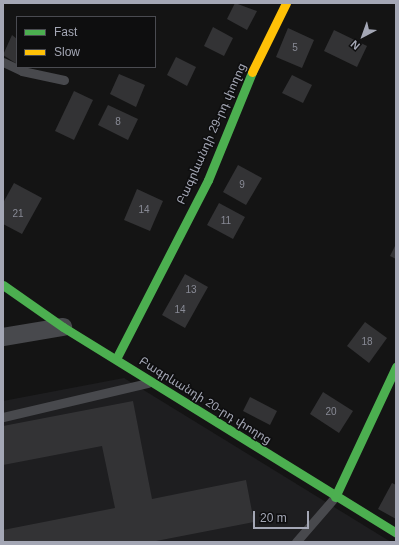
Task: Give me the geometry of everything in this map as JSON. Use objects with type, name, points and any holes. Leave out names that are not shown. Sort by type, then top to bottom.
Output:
[{"type":"street","name":"Բագրևանդի 29-րդ փողոց","points":[[116,359],[208,180],[267,36],[286,3]]},
{"type":"street","name":"Բագրևանդի 20-րդ փողոց","points":[[3,285],[63,327],[335,497],[396,533]]},
{"type":"street","points":[[3,337],[63,327]]},
{"type":"street","points":[[335,497],[396,366]]},
{"type":"lane","points":[[3,62],[22,71],[64,80]]},
{"type":"lane","points":[[3,417],[151,382]]},
{"type":"lane","points":[[296,542],[335,497]]},
{"type":"shaded area","points":[[124,378],[391,542],[3,542],[3,401]]},
{"type":"building","points":[[235,3],[257,11],[247,30],[227,19]]},
{"type":"building","points":[[213,27],[233,38],[224,56],[204,46]]},
{"type":"building","points":[[288,28],[314,40],[302,68],[276,57]]},
{"type":"building","points":[[334,30],[367,46],[357,67],[324,51]]},
{"type":"building","points":[[12,35],[16,38],[16,63],[3,55]]},
{"type":"building","points":[[176,57],[196,67],[187,86],[167,75]]},
{"type":"building","points":[[119,74],[145,85],[136,107],[110,94]]},
{"type":"building","points":[[292,75],[312,85],[303,103],[282,93]]},
{"type":"building","points":[[74,91],[93,100],[74,140],[55,131]]},
{"type":"building","points":[[108,105],[138,119],[128,140],[98,125]]},
{"type":"building","points":[[238,165],[262,178],[246,205],[223,192]]},
{"type":"building","points":[[14,183],[42,198],[22,234],[3,224],[3,203]]},
{"type":"building","points":[[137,189],[163,201],[150,231],[124,220]]},
{"type":"building","points":[[219,203],[245,217],[233,239],[207,225]]},
{"type":"building","points":[[396,244],[396,259],[390,256]]},
{"type":"building","points":[[185,274],[208,287],[185,328],[162,315]]},
{"type":"building","points":[[365,322],[387,338],[369,363],[347,346]]},
{"type":"building","points":[[323,392],[353,411],[339,433],[310,414]]},
{"type":"building","points":[[250,397],[277,411],[270,425],[243,411]]},
{"type":"building","points":[[133,401],[152,499],[246,480],[254,522],[151,542],[3,542],[3,530],[115,508],[102,446],[3,465],[3,426]]},
{"type":"building","points":[[392,483],[396,485],[396,519],[378,509]]},
{"type":"traffic: fast","points":[[116,359],[208,180],[252,72]]},
{"type":"traffic: fast","points":[[3,285],[63,327],[396,533]]},
{"type":"traffic: fast","points":[[335,497],[396,367]]},
{"type":"traffic: slow","points":[[252,72],[286,3]]}]
